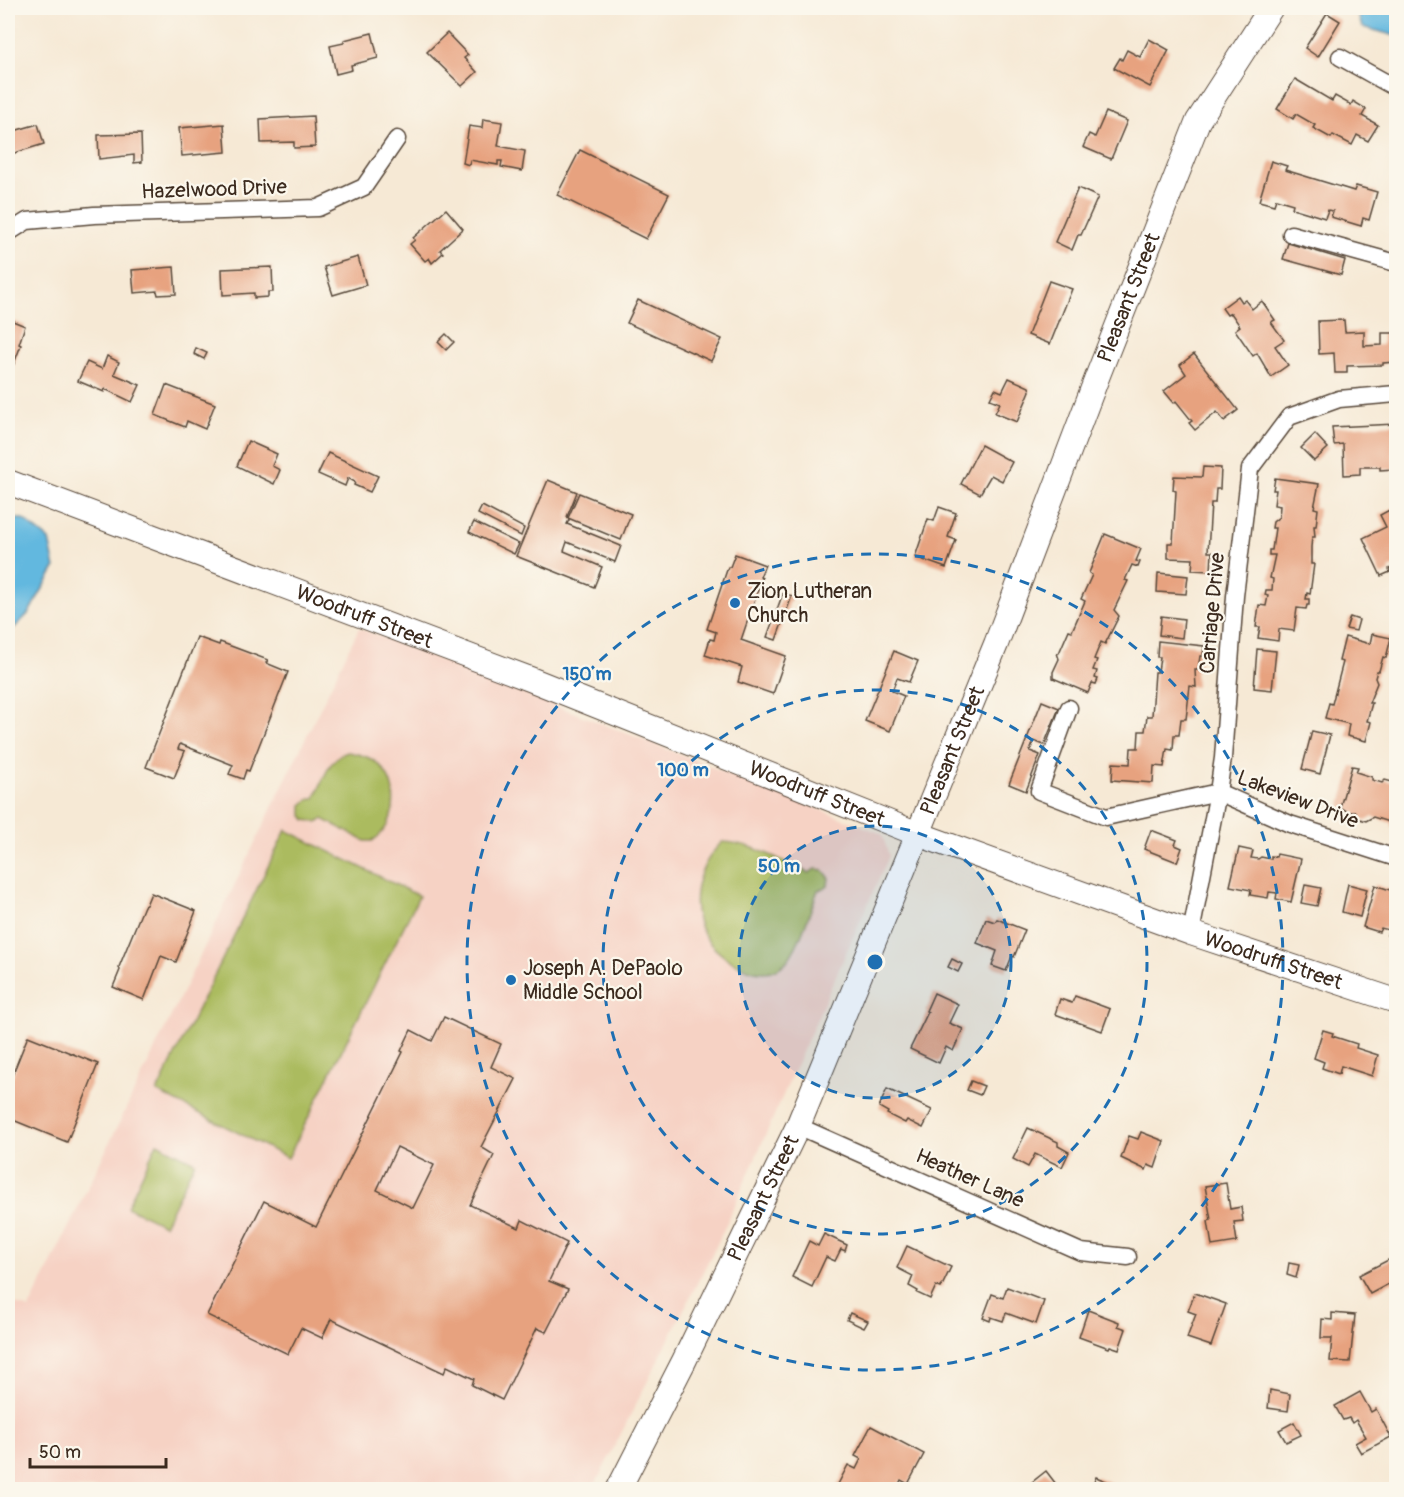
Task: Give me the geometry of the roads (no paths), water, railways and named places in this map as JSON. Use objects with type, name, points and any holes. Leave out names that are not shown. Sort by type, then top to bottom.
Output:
[{"type":"street","name":"Pleasant Street","points":[[618,1490],[684,1361],[798,1126],[996,644],[1198,121],[1271,8]]},
{"type":"street","points":[[1340,57],[1396,88]]},
{"type":"street","name":"Hazelwood Drive","points":[[8,233],[27,221],[94,215],[318,208],[364,187],[397,140]]},
{"type":"street","points":[[1291,234],[1396,263]]},
{"type":"street","name":"Carriage Drive","points":[[1191,933],[1223,758],[1235,596],[1250,469],[1289,417],[1339,399],[1396,394]]},
{"type":"street","name":"Woodruff Street","points":[[8,482],[530,679],[918,834],[1191,933],[1396,1000]]},
{"type":"street","points":[[1069,708],[1039,791],[1106,817],[1218,792]]},
{"type":"street","name":"Lakeview Drive","points":[[1218,792],[1290,824],[1396,858]]},
{"type":"street","name":"Heather Lane","points":[[798,1126],[1081,1252],[1128,1257]]},
{"type":"water","points":[[1356,8],[1396,8],[1396,36],[1362,27]]},
{"type":"water","points":[[8,519],[23,519],[49,540],[55,568],[28,614],[8,634]]},
{"type":"place","name":"Zion Lutheran Church","points":[[735,603]]},
{"type":"place","name":"Joseph A. DePaolo Middle School","points":[[511,980]]}]
